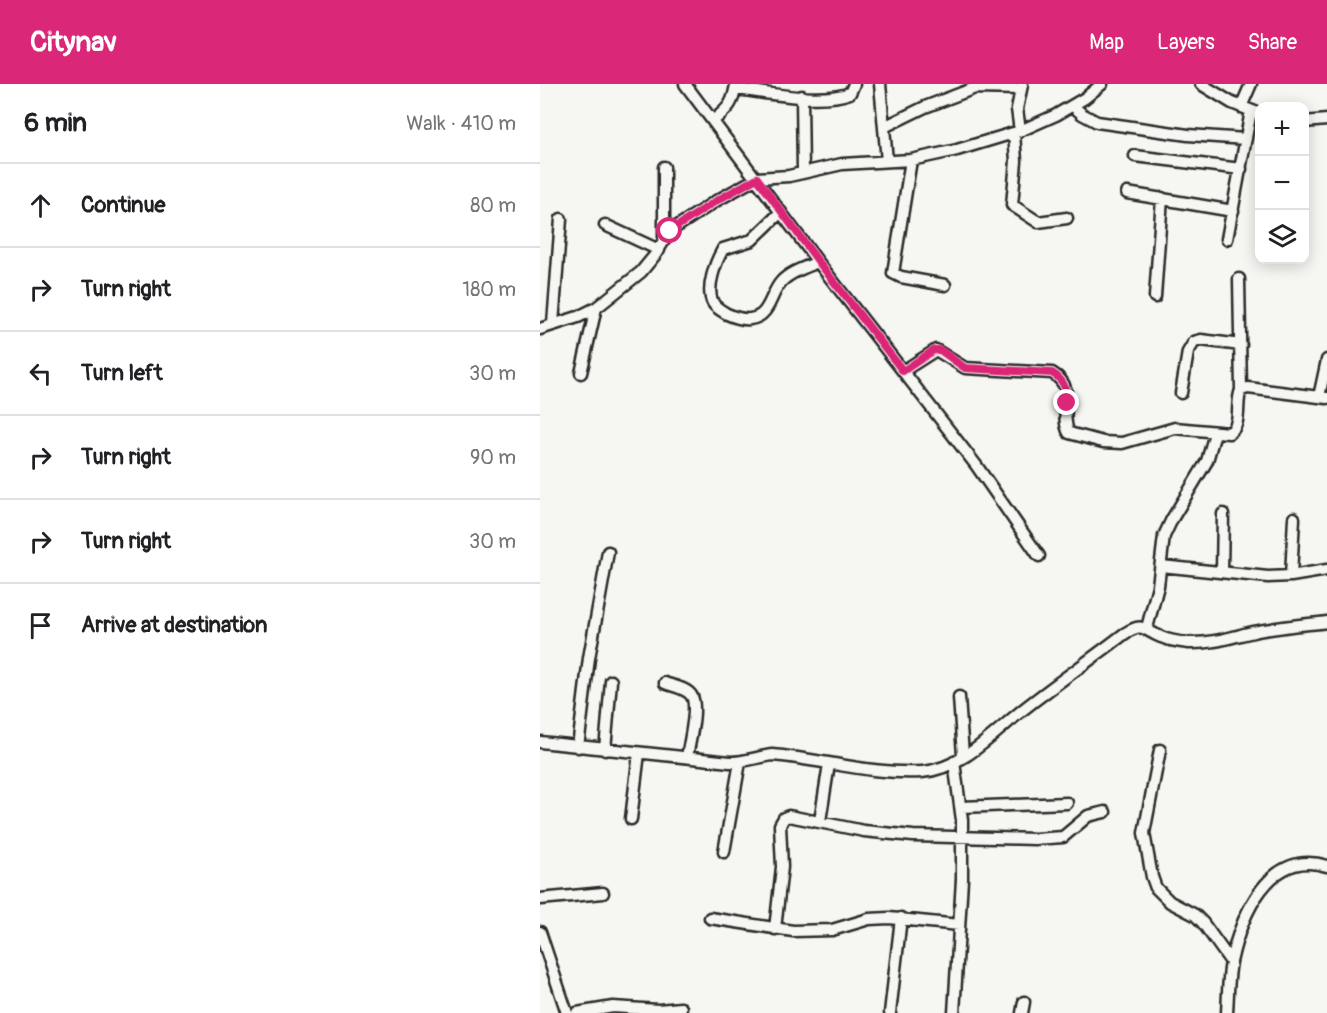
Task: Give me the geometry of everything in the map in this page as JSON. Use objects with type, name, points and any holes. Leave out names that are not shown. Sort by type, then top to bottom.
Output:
[{"type":"street","points":[[685,84],[976,465],[1039,556]]},
{"type":"street","points":[[713,121],[727,111],[732,104],[736,87],[802,96],[839,97],[850,93],[854,84]]},
{"type":"street","points":[[880,84],[887,162]]},
{"type":"street","points":[[540,329],[579,318],[596,308],[641,272],[670,231],[757,178],[789,176],[842,164],[911,160],[957,150],[1017,132],[1073,106],[1102,84]]},
{"type":"street","points":[[1201,84],[1251,111]]},
{"type":"street","points":[[1227,238],[1251,111],[1251,84]]},
{"type":"street","points":[[884,127],[964,90],[1021,86],[1017,109],[1012,205],[1038,222],[1067,219]]},
{"type":"street","points":[[802,96],[803,172]]},
{"type":"street","points":[[1073,106],[1097,122],[1188,135],[1246,139]]},
{"type":"street","points":[[1309,122],[1327,120]]},
{"type":"street","points":[[1135,156],[1241,169]]},
{"type":"street","points":[[911,160],[893,273],[901,277],[945,285]]},
{"type":"street","points":[[664,167],[664,239]]},
{"type":"street","points":[[1127,193],[1233,211]]},
{"type":"street","points":[[1155,297],[1162,198]]},
{"type":"street","points":[[781,212],[752,240],[723,249],[710,291],[713,303],[734,317],[757,318],[766,308],[781,281],[818,261]]},
{"type":"street","points":[[553,324],[561,219]]},
{"type":"street","points":[[605,225],[658,250]]},
{"type":"street","points":[[903,371],[936,350],[965,368],[1052,373],[1059,377],[1067,393],[1066,423],[1069,433],[1103,442],[1122,443],[1175,428],[1229,433],[1234,430],[1241,390],[1239,279]]},
{"type":"street","points":[[581,373],[596,308]]},
{"type":"street","points":[[1181,393],[1188,352],[1194,342],[1201,340],[1241,345]]},
{"type":"street","points":[[1241,390],[1259,388],[1323,397],[1327,360]]},
{"type":"street","points":[[1147,628],[1161,566],[1164,536],[1207,461],[1215,433]]},
{"type":"street","points":[[1222,572],[1223,514]]},
{"type":"street","points":[[1291,576],[1294,518]]},
{"type":"street","points":[[578,747],[589,658],[608,552]]},
{"type":"street","points":[[1161,566],[1268,577],[1327,570]]},
{"type":"street","points":[[540,742],[740,762],[772,755],[862,769],[910,772],[934,770],[959,759],[1136,627],[1147,628],[1159,637],[1169,640],[1197,643],[1218,641],[1275,628],[1327,622]]},
{"type":"street","points":[[605,750],[611,681]]},
{"type":"street","points":[[665,683],[687,691],[693,698],[694,712],[687,757]]},
{"type":"street","points":[[954,1013],[962,839],[959,697]]},
{"type":"street","points":[[1160,750],[1144,833],[1152,877],[1162,896],[1195,915],[1203,923],[1231,962]]},
{"type":"street","points":[[631,819],[639,753]]},
{"type":"street","points":[[724,852],[740,762]]},
{"type":"street","points":[[820,821],[829,764]]},
{"type":"street","points":[[961,807],[1067,803]]},
{"type":"street","points":[[776,929],[782,876],[780,832],[784,818],[793,816],[864,831],[962,839],[1055,839],[1070,833],[1088,816],[1105,812]]},
{"type":"street","points":[[1227,1013],[1231,962],[1254,898],[1265,884],[1290,865],[1305,862],[1327,866]]},
{"type":"street","points":[[540,899],[603,893]]},
{"type":"street","points":[[710,918],[802,932],[832,930],[869,919],[902,918],[959,925]]},
{"type":"street","points":[[890,1013],[902,918]]},
{"type":"street","points":[[540,932],[567,1013]]},
{"type":"street","points":[[577,1013],[613,1007],[658,1010],[681,1008]]},
{"type":"route","points":[[670,231],[757,178],[903,371],[934,350],[940,350],[965,368],[1052,373],[1064,384],[1067,403]]}]
